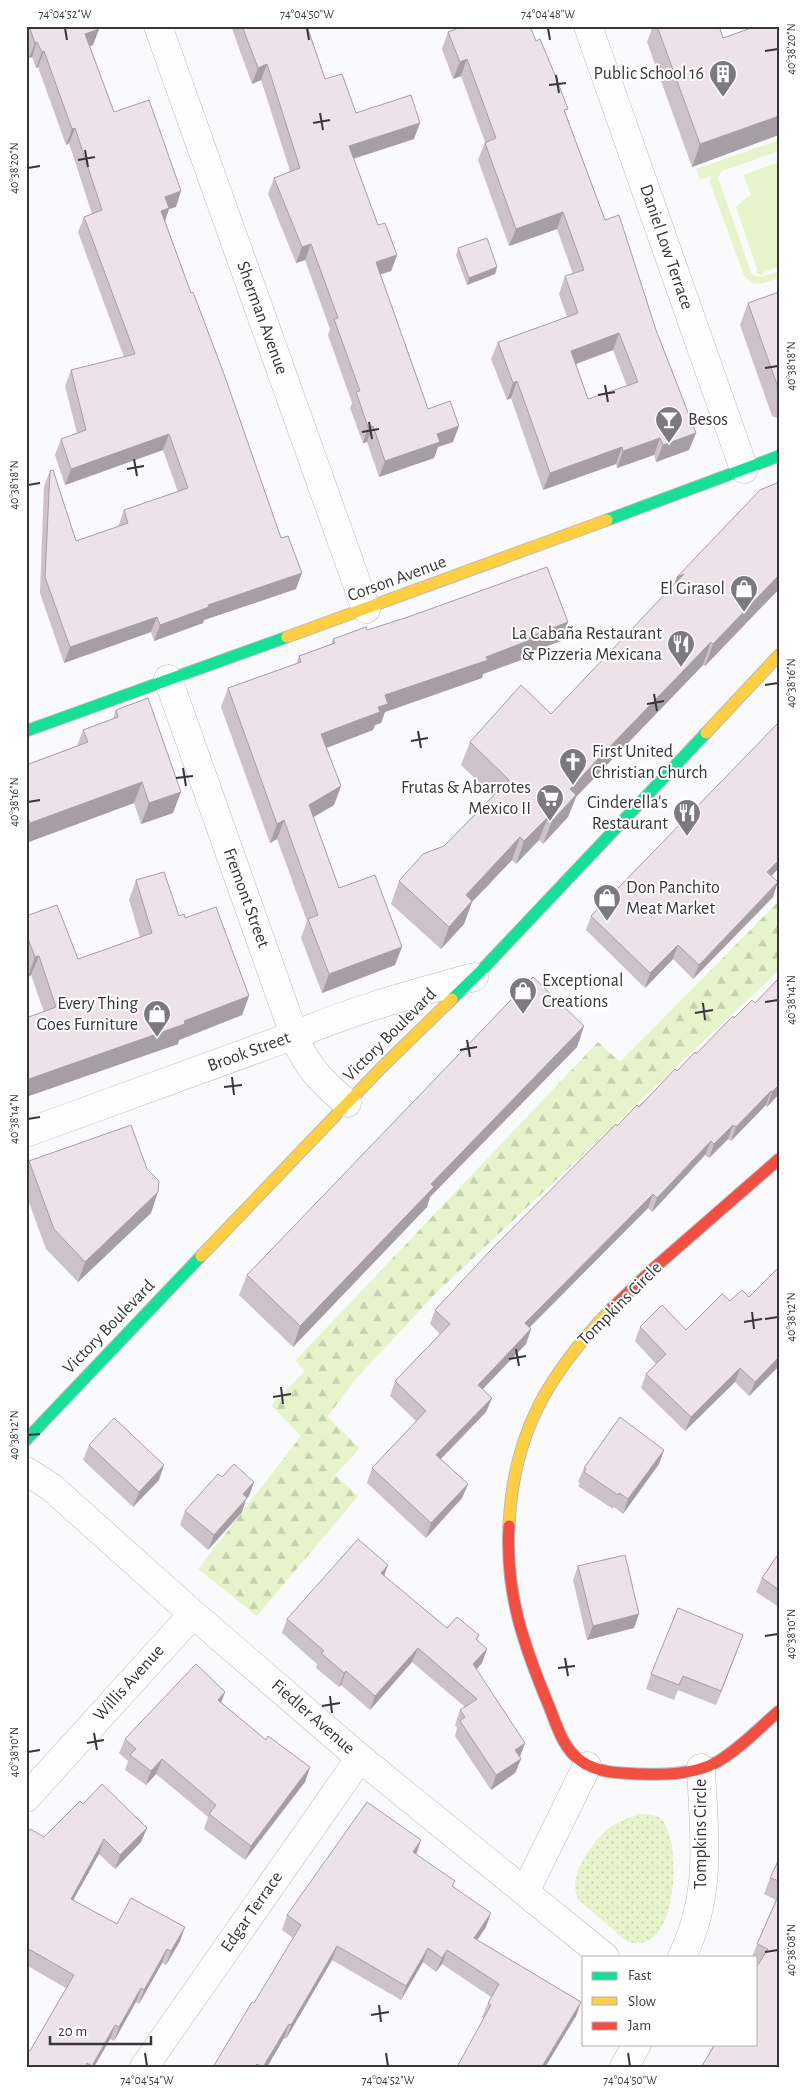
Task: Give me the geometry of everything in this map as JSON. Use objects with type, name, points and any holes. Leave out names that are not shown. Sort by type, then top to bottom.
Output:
[{"type":"street","name":"Sherman Avenue","points":[[158,26],[366,609]]},
{"type":"street","name":"Daniel Low Terrace","points":[[588,26],[744,468]]},
{"type":"street","name":"Corson Avenue","points":[[26,731],[366,609],[779,456]]},
{"type":"street","name":"Victory Boulevard","points":[[26,1440],[381,1068],[474,977],[779,655]]},
{"type":"street","name":"Fremont Street","points":[[168,679],[301,1052],[324,1083],[347,1104]]},
{"type":"street","name":"Brook Street","points":[[26,1133],[295,1035],[325,1022],[389,1001],[474,977]]},
{"type":"street","name":"Tompkins Circle","points":[[779,1159],[615,1303],[570,1355],[552,1381],[530,1422],[522,1443],[509,1514],[510,1567],[516,1607],[528,1657],[562,1738],[576,1758],[587,1766],[613,1773],[671,1775],[701,1768],[728,1755],[779,1711]]},
{"type":"street","name":"Fiedler Avenue","points":[[26,1471],[51,1487],[193,1614],[360,1758],[604,1956]]},
{"type":"street","name":"Willis Avenue","points":[[26,1798],[193,1614]]},
{"type":"street","name":"Edgar Terrace","points":[[144,2067],[360,1758]]},
{"type":"street","points":[[526,1892],[587,1766]]},
{"type":"street","name":"Tompkins Circle","points":[[682,1956],[697,1916],[704,1878],[701,1768]]},
{"type":"street","points":[[624,2067],[636,2046]]},
{"type":"green space","points":[[779,140],[779,151],[722,171],[718,178],[752,275],[761,277],[779,271],[779,278],[754,284],[744,276],[710,182],[711,176],[700,179],[696,169]]},
{"type":"green space","points":[[779,162],[779,267],[764,272],[762,276],[756,272],[757,269],[736,207],[751,194],[743,175]]},
{"type":"green space","points":[[779,901],[779,970],[435,1294],[354,1381],[327,1417],[360,1448],[335,1475],[358,1496],[257,1616],[198,1569],[301,1436],[271,1405],[305,1371],[295,1361],[598,1042],[620,1062]]},
{"type":"green space","points":[[639,1814],[659,1817],[668,1830],[672,1848],[673,1871],[672,1894],[666,1916],[657,1933],[644,1942],[626,1941],[579,1900],[575,1882],[582,1862],[602,1835],[623,1820]]},
{"type":"building","points":[[29,26],[98,26],[99,29],[85,34],[114,112],[149,100],[181,191],[165,197],[169,208],[161,211],[191,293],[193,292],[224,374],[281,538],[288,536],[302,573],[208,605],[209,607],[160,625],[157,617],[70,647],[45,577],[50,471],[53,470],[76,541],[128,523],[124,510],[188,488],[169,434],[71,469],[61,439],[86,430],[71,370],[135,354],[84,217],[102,210],[75,128],[72,129],[44,51],[42,52],[37,42],[35,43]]},
{"type":"building","points":[[242,26],[307,26],[325,79],[342,74],[356,113],[411,95],[420,123],[349,146],[378,225],[385,223],[397,255],[376,262],[428,409],[450,401],[459,426],[437,434],[440,442],[385,461],[373,426],[368,427],[356,392],[360,391],[334,319],[338,318],[311,244],[302,247],[274,178],[300,168],[267,64],[258,68]]},
{"type":"building","points":[[464,26],[530,26],[536,41],[540,39],[568,109],[564,110],[605,220],[619,215],[656,330],[696,433],[663,445],[660,438],[623,451],[622,447],[550,473],[517,381],[513,383],[498,342],[578,313],[565,276],[584,270],[563,212],[516,229],[485,143],[496,138],[467,59],[460,62],[448,32]],"holes":[[[619,333],[638,382],[588,399],[571,351]]]},
{"type":"building","name":"Public School 16","points":[[657,26],[719,26],[723,38],[757,26],[779,26],[779,116],[700,144]]},
{"type":"building","points":[[487,238],[497,267],[469,278],[458,248]]},
{"type":"building","points":[[779,292],[779,390],[748,303]]},
{"type":"building","points":[[779,482],[779,575],[713,644],[711,642],[570,789],[576,795],[552,821],[548,817],[524,841],[520,837],[466,895],[472,901],[449,927],[399,881],[423,854],[444,846],[509,780],[470,742],[521,685],[551,714],[684,574],[677,577],[760,490]]},
{"type":"building","points":[[547,567],[568,622],[529,637],[530,640],[486,657],[488,660],[385,695],[388,704],[378,707],[380,712],[321,734],[341,786],[309,805],[339,888],[375,875],[402,947],[329,974],[308,919],[318,915],[284,820],[277,824],[228,688],[301,662],[299,656],[335,643],[333,639],[366,627],[367,630],[408,617]]},
{"type":"building","points":[[148,698],[181,792],[149,803],[142,782],[30,823],[29,820],[26,821],[26,765],[88,742],[83,730],[118,717],[116,710]]},
{"type":"building","points":[[779,722],[779,860],[767,872],[778,882],[699,965],[678,945],[650,973],[591,916]]},
{"type":"building","points":[[164,872],[179,916],[184,914],[185,918],[216,907],[249,996],[184,1021],[185,1024],[26,1080],[26,1018],[56,1007],[39,956],[35,957],[26,933],[26,916],[57,905],[78,959],[152,933],[136,880]]},
{"type":"building","points":[[533,977],[584,1026],[431,1184],[434,1187],[300,1326],[247,1275]]},
{"type":"building","points":[[779,978],[779,1085],[736,1127],[733,1125],[714,1144],[711,1141],[657,1198],[653,1194],[525,1323],[531,1329],[478,1385],[492,1398],[436,1455],[468,1484],[431,1523],[372,1468],[426,1411],[395,1381],[450,1324],[435,1310],[489,1252],[616,1124],[617,1126],[637,1105],[639,1107],[675,1069],[677,1071],[695,1052],[696,1054],[733,1016],[734,1018],[752,1000],[755,1003]]},
{"type":"building","points":[[131,1125],[147,1169],[159,1181],[158,1192],[85,1262],[54,1229],[29,1161]]},
{"type":"building","points":[[779,1267],[779,1357],[755,1382],[740,1368],[691,1417],[646,1374],[666,1354],[640,1327],[662,1305],[686,1330],[722,1294],[730,1301],[742,1290],[749,1297]]},
{"type":"building","points":[[620,1417],[664,1450],[628,1499],[619,1493],[618,1495],[584,1472],[586,1469],[584,1468]]},
{"type":"building","points":[[114,1418],[164,1465],[139,1492],[89,1445]]},
{"type":"building","points":[[234,1464],[254,1482],[243,1494],[247,1498],[214,1535],[185,1511],[218,1474],[222,1477]]},
{"type":"building","points":[[358,1539],[388,1565],[381,1573],[447,1628],[457,1617],[479,1635],[476,1639],[487,1649],[473,1664],[525,1743],[515,1750],[521,1759],[496,1775],[460,1721],[465,1717],[460,1710],[477,1699],[418,1648],[375,1696],[321,1653],[324,1651],[287,1619]]},
{"type":"building","points":[[779,1553],[779,1590],[762,1578]]},
{"type":"building","points":[[625,1555],[639,1614],[593,1626],[578,1566]]},
{"type":"building","points":[[678,1608],[743,1635],[721,1691],[683,1676],[679,1685],[651,1674]]},
{"type":"building","points":[[196,1664],[225,1692],[218,1700],[266,1740],[268,1736],[310,1767],[251,1846],[209,1814],[216,1805],[162,1759],[151,1771],[130,1755],[136,1749],[125,1739]]},
{"type":"building","points":[[102,1784],[147,1828],[120,1855],[104,1839],[71,1899],[117,1924],[131,1898],[185,1927],[171,1951],[167,1949],[144,1990],[141,1988],[119,2027],[115,2025],[92,2066],[87,2063],[85,2067],[26,2067],[26,2049],[30,2051],[74,1975],[26,1949],[26,1836],[30,1829],[44,1837],[80,1801],[83,1804]]},
{"type":"building","points":[[367,1802],[421,1840],[413,1852],[455,1881],[452,1886],[491,1913],[474,1938],[581,2002],[543,2065],[546,2067],[457,2067],[491,2005],[488,2003],[499,1984],[447,1950],[442,1958],[428,1948],[406,1986],[337,1946],[291,2025],[289,2024],[263,2067],[257,2064],[255,2067],[213,2067],[301,1925],[287,1915]]},
{"type":"building","points":[[779,1859],[779,1881],[770,1878]]},
{"type":"building","points":[[779,1894],[779,2067],[704,2067],[702,2066],[714,2046],[758,2046],[758,1965],[768,1949],[757,1944]]},
{"type":"traffic: fast","points":[[607,520],[779,456]]},
{"type":"traffic: fast","points":[[26,731],[287,637]]},
{"type":"traffic: fast","points":[[452,999],[479,973],[706,733]]},
{"type":"traffic: fast","points":[[26,1440],[201,1256]]},
{"type":"traffic: slow","points":[[287,637],[607,520]]},
{"type":"traffic: slow","points":[[706,733],[779,655]]},
{"type":"traffic: slow","points":[[201,1256],[381,1068],[452,999]]},
{"type":"traffic: slow","points":[[509,1526],[512,1493],[518,1462],[526,1434],[538,1407],[552,1382],[569,1358],[611,1309]]},
{"type":"traffic: jam","points":[[611,1309],[653,1269],[779,1159]]},
{"type":"traffic: jam","points":[[509,1526],[510,1574],[513,1597],[524,1640],[561,1736],[565,1744],[581,1761],[603,1771],[619,1773],[672,1774],[700,1769],[717,1762],[734,1751],[779,1711]]},
{"type":"place","name":"Public School 16","points":[[723,98]]},
{"type":"place","name":"Besos","points":[[669,444]]},
{"type":"place","name":"El Girasol","points":[[744,613]]},
{"type":"place","name":"La Cabaña Restaurant & Pizzeria Mexicana","points":[[681,668]]},
{"type":"place","name":"First United Christian Church","points":[[573,786]]},
{"type":"place","name":"Frutas & Abarrotes Mexico II","points":[[550,822]]},
{"type":"place","name":"Cinderella's Restaurant","points":[[687,837]]},
{"type":"place","name":"Don Panchito Meat Market","points":[[607,922]]},
{"type":"place","name":"Exceptional Creations","points":[[523,1015]]},
{"type":"place","name":"Every Thing Goes Furniture","points":[[157,1038]]}]
